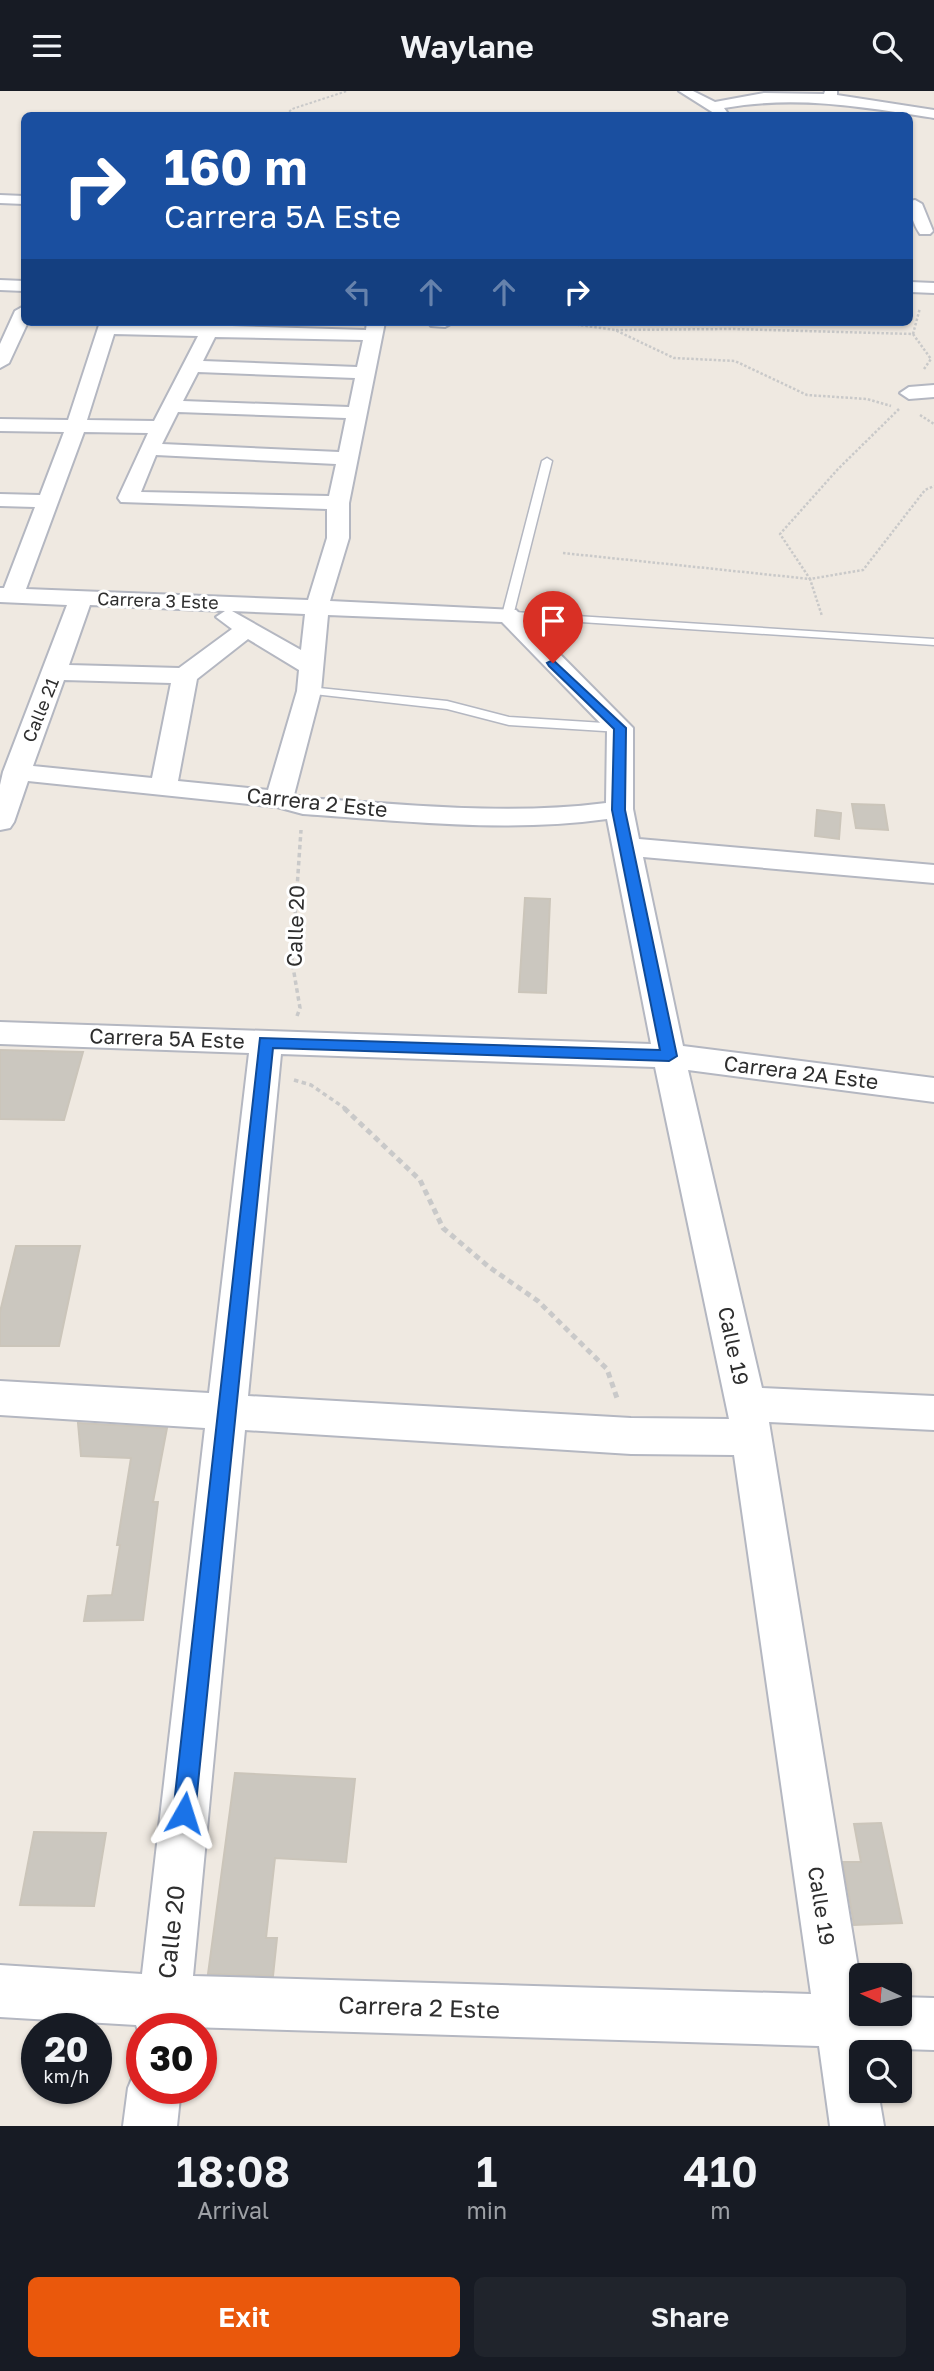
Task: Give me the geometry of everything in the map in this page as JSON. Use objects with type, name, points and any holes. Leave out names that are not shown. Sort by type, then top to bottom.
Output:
[{"type":"street","points":[[685,91],[694,99],[719,111],[764,97],[831,94],[934,114]]},
{"type":"street","points":[[764,97],[797,104],[801,112]]},
{"type":"street","points":[[0,199],[21,200]]},
{"type":"street","points":[[915,204],[923,231]]},
{"type":"street","points":[[0,285],[21,286]]},
{"type":"street","points":[[913,286],[934,288]]},
{"type":"street","points":[[0,363],[21,319]]},
{"type":"street","points":[[6,595],[76,426],[108,326]]},
{"type":"street","points":[[128,326],[210,330],[374,328],[338,503],[338,538],[317,607],[311,679],[291,802]]},
{"type":"street","points":[[210,330],[149,449],[128,498],[338,503]]},
{"type":"street","points":[[192,366],[365,373]]},
{"type":"street","points":[[906,404],[934,391]]},
{"type":"street","points":[[171,406],[356,413]]},
{"type":"street","points":[[0,425],[160,427]]},
{"type":"street","points":[[149,449],[347,458]]},
{"type":"street","points":[[0,500],[47,501]]},
{"type":"street","name":"Carrera 3 Este","points":[[6,595],[508,615]]},
{"type":"street","name":"Calle 21","points":[[0,822],[16,772],[57,672],[82,599]]},
{"type":"street","points":[[202,603],[248,628],[311,679]]},
{"type":"street","points":[[508,615],[620,728]]},
{"type":"street","points":[[57,672],[186,676],[248,628]]},
{"type":"street","points":[[163,787],[186,676]]},
{"type":"street","name":"Calle 19","points":[[620,728],[619,810],[748,1421],[857,2126]]},
{"type":"street","name":"Carrera 2 Este","points":[[16,772],[291,802],[512,819],[561,817],[619,810]]},
{"type":"street","points":[[628,847],[934,874]]},
{"type":"street","name":"Carrera 5A Este","points":[[0,1033],[271,1052],[669,1056]]},
{"type":"street","name":"Calle 20","points":[[163,2013],[225,1412],[271,1052]]},
{"type":"street","name":"Carrera 2A Este","points":[[669,1056],[934,1090]]},
{"type":"street","points":[[0,1398],[631,1436],[748,1421],[934,1413]]},
{"type":"street","name":"Carrera 2 Este","points":[[0,1991],[156,2013]]},
{"type":"street","name":"Carrera 2 Este","points":[[217,2015],[839,2021]]},
{"type":"street","points":[[839,2021],[934,2024]]},
{"type":"street","points":[[150,2126],[153,2104]]},
{"type":"lane","points":[[547,461],[508,615],[934,642]]},
{"type":"lane","points":[[311,679],[447,705],[509,721],[620,728]]},
{"type":"path","points":[[289,112],[347,91]]},
{"type":"path","points":[[913,334],[920,307]]},
{"type":"path","points":[[586,326],[615,330],[732,329],[913,334]]},
{"type":"path","points":[[615,330],[674,358],[735,361],[807,395],[867,398],[906,404]]},
{"type":"path","points":[[828,636],[810,579],[780,534],[838,469],[906,404],[931,359],[913,334]]},
{"type":"path","points":[[919,415],[934,423]]},
{"type":"path","points":[[563,553],[810,579],[863,570],[925,490],[934,486]]},
{"type":"path","name":"Calle 20","points":[[271,1052],[300,1008],[292,961],[291,802]]},
{"type":"path","points":[[271,1052],[311,1085],[337,1101],[420,1180],[443,1228],[489,1267],[538,1301],[607,1369],[631,1436]]},
{"type":"building","points":[[852,804],[884,805],[888,830],[856,828]]},
{"type":"building","points":[[817,810],[841,813],[839,839],[815,836]]},
{"type":"building","points":[[525,898],[550,899],[546,993],[519,992]]},
{"type":"building","points":[[0,1050],[83,1052],[64,1120],[0,1119]]},
{"type":"building","points":[[16,1246],[80,1246],[59,1346],[0,1346],[0,1312]]},
{"type":"building","points":[[78,1423],[167,1428],[153,1502],[158,1502],[143,1620],[84,1621],[88,1596],[112,1595],[131,1458],[81,1456]]},
{"type":"building","points":[[235,1773],[355,1779],[346,1862],[275,1858],[266,1938],[277,1938],[273,1976],[208,1974]]},
{"type":"building","points":[[881,1823],[902,1923],[854,1925],[843,1862],[861,1862],[854,1824]]},
{"type":"building","points":[[34,1832],[106,1833],[94,1906],[20,1905]]},
{"type":"route","points":[[184,1813],[266,1042],[669,1056],[619,810],[620,728],[553,663]]}]
